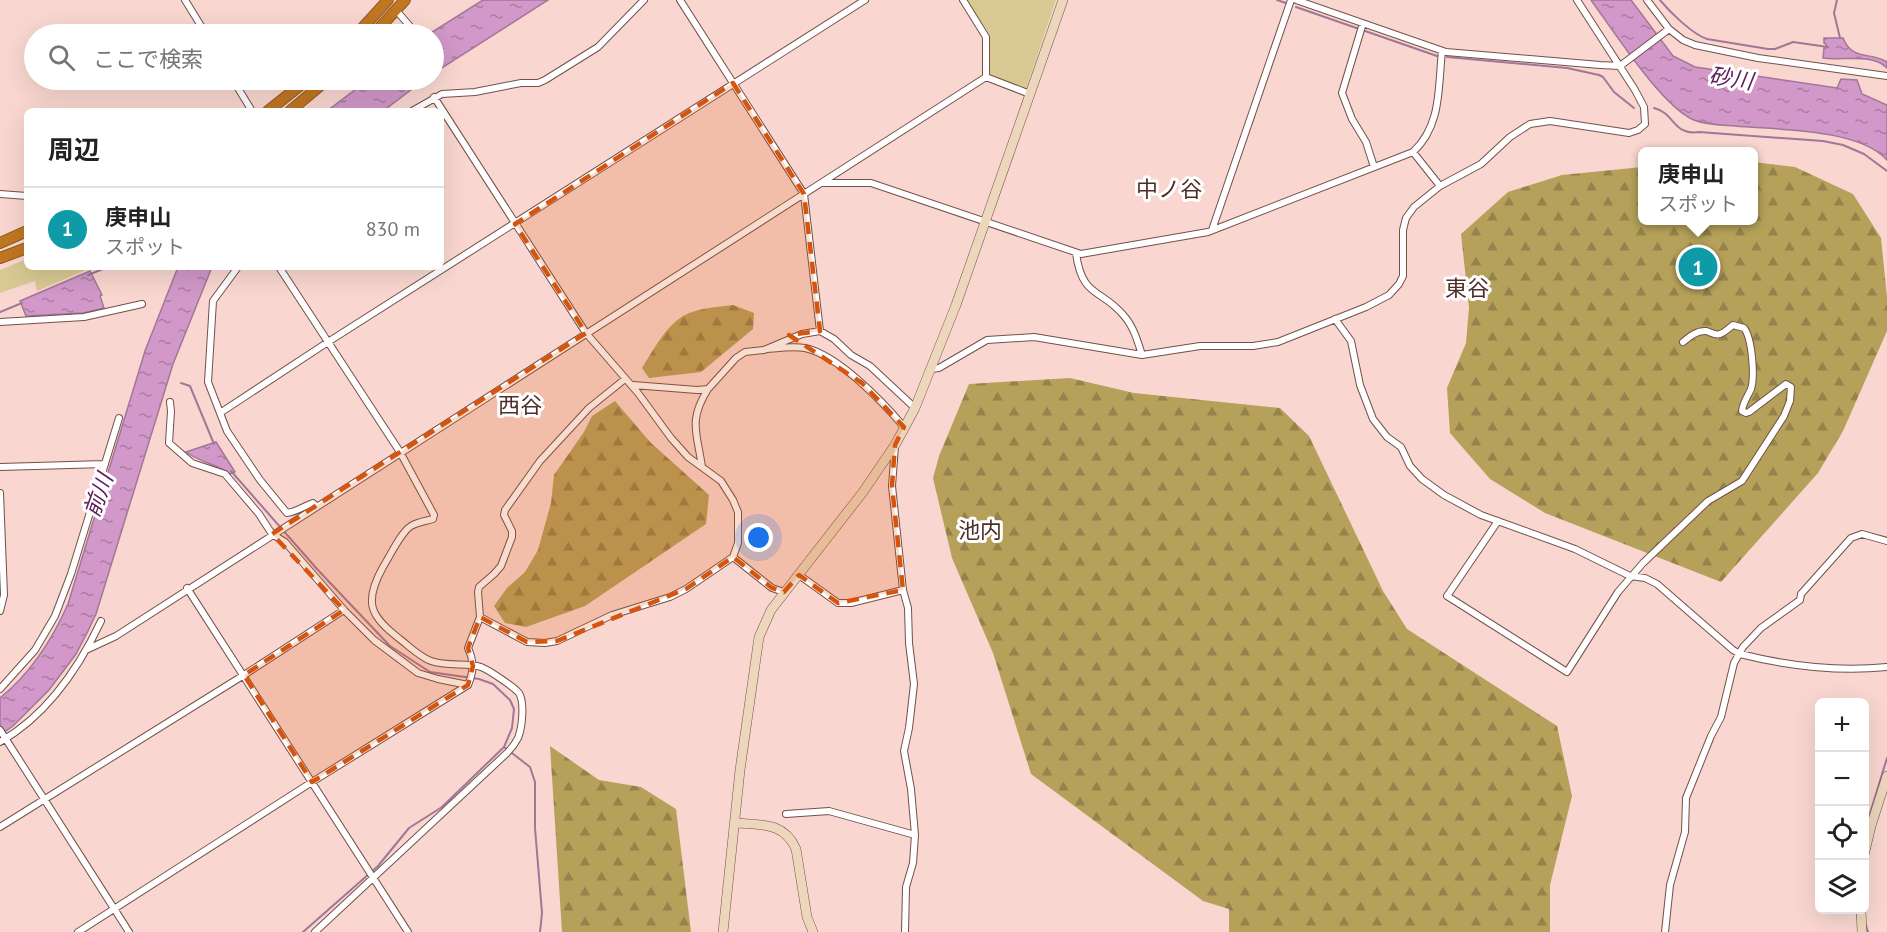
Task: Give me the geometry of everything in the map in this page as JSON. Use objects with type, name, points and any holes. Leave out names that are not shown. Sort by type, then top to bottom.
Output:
[{"type":"highway","points":[[366,24],[389,0]]},
{"type":"highway","points":[[384,24],[405,0]]},
{"type":"highway","points":[[272,108],[295,90]]},
{"type":"highway","points":[[294,108],[315,90]]},
{"type":"highway","points":[[0,243],[24,232]]},
{"type":"highway","points":[[0,258],[24,249]]},
{"type":"street","points":[[185,0],[200,24]]},
{"type":"street","points":[[389,0],[408,24]]},
{"type":"street","points":[[417,108],[434,97],[545,80],[598,47],[644,0]]},
{"type":"street","points":[[680,0],[804,194],[820,332]]},
{"type":"street","points":[[444,269],[865,0]]},
{"type":"street","points":[[963,0],[986,38],[986,77]]},
{"type":"street","points":[[723,932],[740,775],[759,637],[771,610],[863,492],[895,445],[915,408],[985,221],[1063,0]]},
{"type":"street","points":[[1212,230],[1291,0]]},
{"type":"street","points":[[1296,0],[1361,27],[1442,51],[1622,64],[1667,31]]},
{"type":"street","points":[[931,369],[948,363],[987,340],[996,339],[1034,337],[1142,355],[1200,346],[1253,346],[1278,342],[1366,307],[1389,295],[1395,290],[1403,276],[1402,238],[1406,218],[1414,207],[1440,186],[1474,169],[1510,137],[1530,124],[1550,121],[1629,133],[1645,124],[1644,107],[1622,64],[1577,0]]},
{"type":"street","points":[[1647,0],[1667,31],[1695,45],[1758,58],[1887,76]]},
{"type":"street","points":[[1361,27],[1342,93],[1352,119],[1366,142],[1374,167]]},
{"type":"street","points":[[821,183],[872,183],[1076,253],[1212,230],[1413,152],[1419,147],[1436,118],[1442,51]]},
{"type":"street","points":[[986,77],[1030,94]]},
{"type":"street","points":[[88,649],[116,636],[187,588],[986,77]]},
{"type":"street","points":[[239,90],[250,108]]},
{"type":"street","points":[[434,97],[441,108]]},
{"type":"street","points":[[444,113],[586,333],[638,393],[671,438],[688,456],[721,481],[738,512],[739,526],[738,543],[733,557],[686,589],[670,597],[612,615],[557,641],[527,642],[480,617]]},
{"type":"street","points":[[1413,152],[1440,186]]},
{"type":"street","points":[[0,194],[24,196]]},
{"type":"street","points":[[1076,253],[1082,280],[1125,316],[1138,340],[1142,355]]},
{"type":"street","points":[[236,270],[213,301],[208,377],[220,413],[227,431],[260,480],[287,513],[313,503],[316,506]]},
{"type":"street","points":[[281,270],[400,453],[434,515],[433,519],[410,526],[377,579],[370,604],[375,616],[383,626],[422,656],[431,661],[472,669],[480,666],[519,694],[521,700],[521,726],[517,740],[509,751],[370,875],[315,932]]},
{"type":"street","points":[[220,413],[442,270]]},
{"type":"street","points":[[0,322],[84,317],[142,304]]},
{"type":"street","points":[[1335,319],[1351,341],[1363,396],[1373,419],[1382,432],[1401,447],[1410,466],[1422,479],[1458,503],[1498,521],[1575,549],[1630,576],[1645,578],[1657,584],[1732,650],[1740,654],[1809,668],[1887,667]]},
{"type":"street","points":[[1498,521],[1447,596],[1567,672],[1630,576],[1707,501],[1742,481],[1784,416],[1790,401],[1791,387],[1786,384],[1749,412],[1742,411],[1751,388],[1752,376],[1750,339],[1744,328],[1733,325],[1722,334],[1717,335],[1707,331],[1698,332],[1690,335],[1683,342]]},
{"type":"street","points":[[764,350],[802,334],[820,332],[834,339],[851,355],[870,366],[915,408]]},
{"type":"street","points":[[702,466],[695,428],[698,405],[708,389],[736,358],[745,352],[803,347],[814,351],[862,383],[904,427]]},
{"type":"street","points":[[78,932],[469,683],[473,660],[468,648],[480,617],[479,587],[498,570],[512,537],[512,531],[504,515],[505,510],[540,460],[589,408],[628,382],[697,390],[708,389]]},
{"type":"street","points":[[170,402],[169,443],[192,463],[225,474],[344,610],[374,640],[418,673],[438,680],[469,683]]},
{"type":"street","points":[[0,689],[35,650],[55,616],[71,574],[119,418]]},
{"type":"street","points":[[895,445],[892,486],[903,590],[908,608],[914,684],[904,751],[911,789],[915,835],[913,863],[906,887],[905,932]]},
{"type":"street","points":[[0,467],[105,464]]},
{"type":"street","points":[[0,493],[2,595],[0,611]]},
{"type":"street","points":[[1665,932],[1670,885],[1684,832],[1686,798],[1721,717],[1734,663],[1743,647],[1761,628],[1800,600],[1801,594],[1851,538],[1862,534],[1887,541]]},
{"type":"street","points":[[733,557],[772,588],[784,592]]},
{"type":"street","points":[[799,575],[838,603],[851,603],[903,590]]},
{"type":"street","points":[[187,588],[408,932]]},
{"type":"street","points":[[0,827],[344,610]]},
{"type":"street","points":[[4,739],[30,722],[52,700],[88,649],[101,621]]},
{"type":"street","points":[[0,730],[129,932]]},
{"type":"street","points":[[1869,834],[1887,776]]},
{"type":"street","points":[[786,814],[829,812],[915,835]]},
{"type":"street","points":[[736,823],[777,828],[792,839],[796,849],[807,917],[813,932]]},
{"type":"street","points":[[1861,914],[1862,932]]},
{"type":"highlighted area","points":[[733,83],[804,194],[820,331],[789,335],[862,383],[904,427],[895,445],[892,486],[903,590],[838,603],[799,575],[784,592],[772,588],[733,557],[686,589],[557,641],[527,642],[480,617],[468,648],[473,666],[468,685],[312,782],[244,675],[344,610],[272,534],[586,333],[515,224]]},
{"type":"shaded area","points":[[967,0],[1056,0],[1026,89],[989,75],[990,35]]},
{"type":"shaded area","points":[[24,260],[24,270],[86,270],[37,291],[35,281],[0,293],[0,270]]},
{"type":"green space","points":[[1758,162],[1795,167],[1853,194],[1881,238],[1887,297],[1887,331],[1843,431],[1818,473],[1721,582],[1545,513],[1490,479],[1450,433],[1447,388],[1466,343],[1469,307],[1461,234],[1508,192],[1562,175],[1638,167],[1638,225],[1758,225]]},
{"type":"green space","points":[[733,305],[754,313],[753,329],[701,372],[649,378],[642,368],[671,326],[683,316],[695,311]]},
{"type":"green space","points":[[1070,378],[1134,393],[1280,408],[1309,436],[1383,591],[1407,629],[1557,726],[1572,796],[1550,885],[1550,932],[1229,932],[1229,909],[1203,901],[1031,774],[993,653],[952,558],[933,478],[939,456],[969,384]]},
{"type":"green space","points":[[615,401],[650,442],[709,495],[706,524],[585,606],[526,627],[505,623],[494,606],[507,588],[525,572],[538,550],[551,503],[554,475],[584,432],[592,416]]},
{"type":"green space","points":[[550,746],[599,780],[641,787],[676,809],[691,932],[562,932]]},
{"type":"water","points":[[483,0],[548,0],[444,67],[444,25]]},
{"type":"water","name":"砂川","points":[[1591,0],[1631,0],[1673,56],[1695,67],[1837,88],[1841,79],[1857,80],[1862,94],[1887,105],[1887,160],[1874,150],[1837,136],[1816,132],[1704,123],[1694,120],[1681,112],[1653,84]]},
{"type":"water","points":[[1824,38],[1843,38],[1847,45],[1857,53],[1887,62],[1887,68],[1881,63],[1865,59],[1823,58],[1824,48],[1826,48]]},
{"type":"water","points":[[355,90],[411,90],[387,108],[331,108]]},
{"type":"water","points":[[177,270],[211,270],[173,364],[96,614],[76,654],[49,690],[13,726],[0,735],[0,698],[40,655],[68,604],[145,351]]},
{"type":"water","points":[[90,271],[102,295],[100,296],[104,308],[83,313],[26,316],[20,301]]},
{"type":"water","points":[[216,442],[235,472],[230,474],[186,452]]},
{"type":"waterway","points":[[1277,0],[1286,3]]},
{"type":"waterway","points":[[1660,0],[1688,28],[1707,39],[1768,49],[1775,49],[1793,42],[1828,47]]},
{"type":"waterway","points":[[1837,0],[1834,13],[1840,38]]},
{"type":"waterway","points":[[1296,7],[1437,56]]},
{"type":"waterway","points":[[1447,57],[1567,68],[1599,75],[1614,92],[1634,108]]},
{"type":"waterway","points":[[1654,108],[1666,114],[1684,131],[1823,141],[1843,145],[1864,154],[1887,171]]},
{"type":"waterway","points":[[88,275],[100,270]]},
{"type":"waterway","points":[[0,312],[22,303]]},
{"type":"waterway","points":[[181,383],[190,386],[214,444]]},
{"type":"waterway","points":[[231,471],[317,569],[390,646],[430,672],[479,679],[493,684],[510,700],[514,709],[512,728],[504,747],[442,807],[409,828],[378,866],[303,932]]},
{"type":"waterway","points":[[504,747],[530,767],[535,782],[535,828],[542,913],[540,932]]},
{"type":"waterway","points":[[1869,817],[1887,758]]},
{"type":"waterway","points":[[1857,914],[1858,921]]},
{"type":"waterway","points":[[1865,922],[1868,932]]},
{"type":"place","name":"庚申山","points":[[1698,267]]},
{"type":"district","name":"中ノ谷","points":[[1169,189]]},
{"type":"district","name":"東谷","points":[[1467,288]]},
{"type":"district","name":"西谷","points":[[520,405]]},
{"type":"district","name":"池内","points":[[980,530]]},
{"type":"water label","name":"前川","points":[[98,495]]}]
